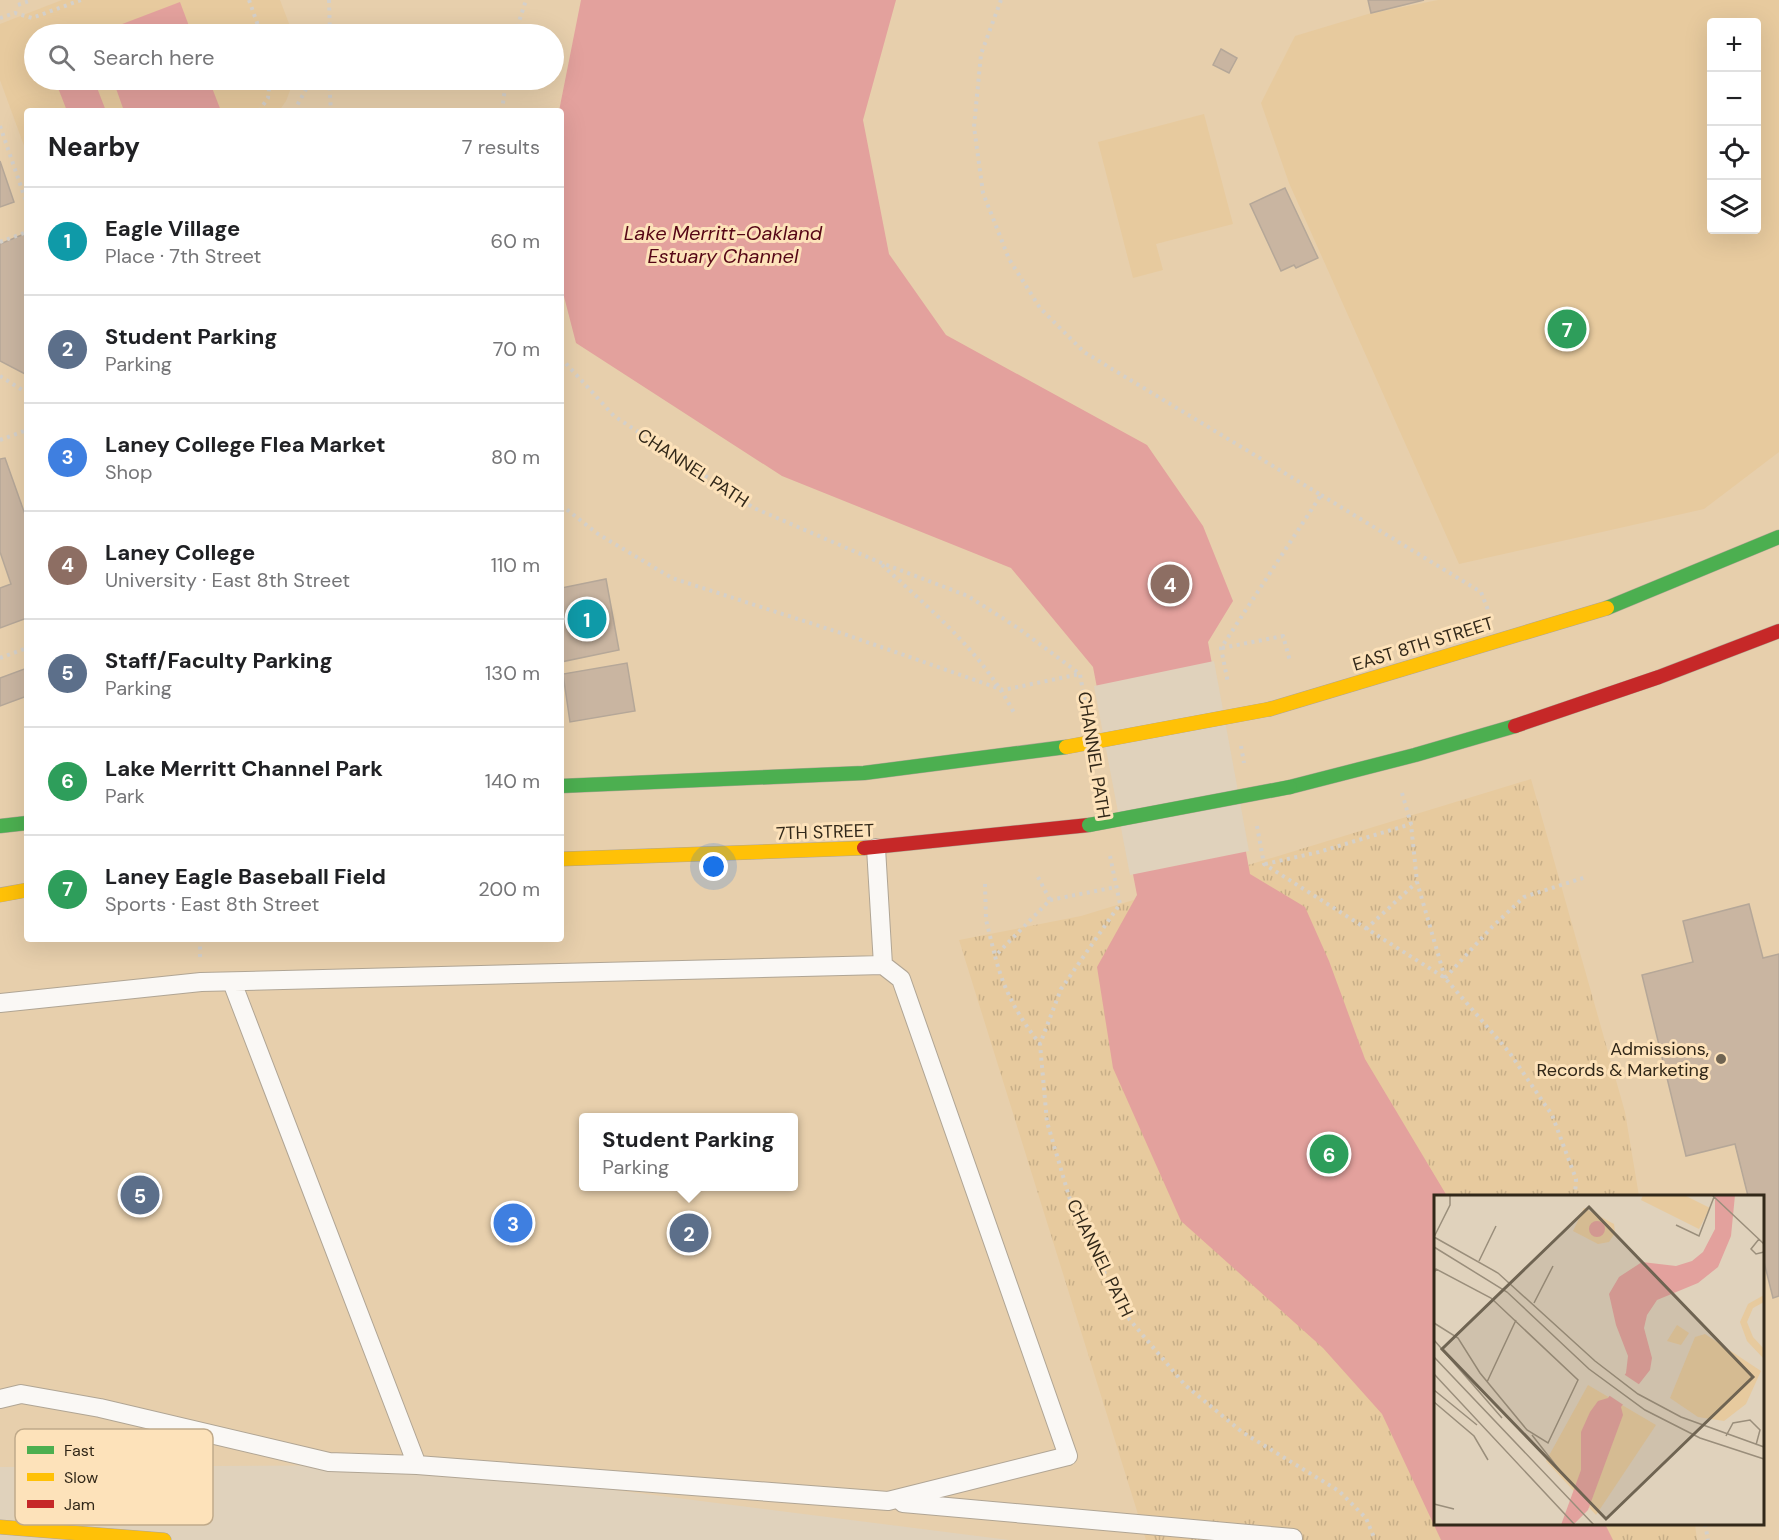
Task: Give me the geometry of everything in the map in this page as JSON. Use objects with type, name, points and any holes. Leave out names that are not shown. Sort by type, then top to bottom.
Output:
[{"type":"main road","name":"EAST 8TH STREET","points":[[564,786],[864,773],[1066,747],[1270,709],[1620,604],[1779,537]]},
{"type":"main road","points":[[1394,763],[1546,717],[1779,631]]},
{"type":"main road","name":"7TH STREET","points":[[564,860],[876,848],[1089,825],[1290,787],[1394,763]]},
{"type":"main road","points":[[0,826],[24,823]]},
{"type":"main road","points":[[0,895],[24,891]]},
{"type":"main road","points":[[0,1527],[164,1540]]},
{"type":"lane","points":[[876,848],[883,965]]},
{"type":"lane","points":[[0,1003],[201,982],[883,965],[901,979],[1068,1456],[888,1501]]},
{"type":"lane","points":[[232,982],[417,1465]]},
{"type":"lane","points":[[0,1399],[21,1394],[100,1408],[189,1429]]},
{"type":"lane","points":[[213,1435],[329,1462],[417,1465],[888,1501],[1293,1538]]},
{"type":"path","points":[[18,5],[32,0]]},
{"type":"path","points":[[0,18],[15,13],[32,18],[81,0]]},
{"type":"path","points":[[249,0],[257,24]]},
{"type":"path","points":[[328,0],[329,24]]},
{"type":"path","points":[[518,24],[526,0]]},
{"type":"path","points":[[1001,0],[981,54],[974,127],[983,193],[1009,260],[1040,308],[1084,352],[1481,592],[1497,641]]},
{"type":"path","points":[[260,108],[268,98],[269,90]]},
{"type":"path","points":[[296,108],[306,90]]},
{"type":"path","points":[[330,90],[331,108]]},
{"type":"path","points":[[502,108],[505,90]]},
{"type":"path","points":[[0,126],[24,195]]},
{"type":"path","points":[[0,242],[24,233]]},
{"type":"path","name":"CHANNEL PATH","points":[[564,361],[614,416],[754,508],[879,562],[968,596],[1018,628],[1080,674],[1088,718]]},
{"type":"path","points":[[0,376],[24,391]]},
{"type":"path","points":[[0,440],[24,431]]},
{"type":"path","points":[[1230,693],[1221,648],[1321,495]]},
{"type":"path","points":[[564,507],[598,534],[672,578],[847,635],[1003,690],[1080,674]]},
{"type":"path","name":"CHANNEL PATH","points":[[879,562],[949,626],[1003,690],[1014,713]]},
{"type":"path","points":[[1221,648],[1282,636],[1290,661]]},
{"type":"path","points":[[0,658],[24,649]]},
{"type":"path","points":[[1239,739],[1246,773]]},
{"type":"path","points":[[1394,763],[1411,824],[1417,882],[1445,978]]},
{"type":"path","points":[[1255,819],[1264,864],[1445,978],[1509,1052],[1551,1115],[1576,1179],[1575,1195]]},
{"type":"path","points":[[1264,864],[1319,852],[1411,824]]},
{"type":"path","name":"CHANNEL PATH","points":[[1108,846],[1120,904],[1061,989],[1040,1044],[1047,1122],[1071,1203],[1124,1313],[1185,1385],[1233,1426],[1339,1491],[1366,1518],[1375,1540]]},
{"type":"path","points":[[1038,877],[1050,900]]},
{"type":"path","points":[[1445,978],[1492,927],[1524,897],[1586,877]]},
{"type":"path","points":[[1366,929],[1417,882]]},
{"type":"path","points":[[985,884],[986,920],[1002,985],[1017,1016],[1040,1044]]},
{"type":"path","points":[[995,956],[1050,900],[1116,887]]},
{"type":"path","points":[[1705,1525],[1708,1540]]},
{"type":"shaded area","points":[[0,0],[1779,0],[1779,1540],[1009,1540],[417,1465],[213,1466],[213,1429],[15,1429],[15,1467],[0,1467]]},
{"type":"green space","points":[[62,0],[280,0],[289,24],[24,24],[24,90],[290,90],[281,108],[24,108],[24,146],[0,80],[0,24]]},
{"type":"green space","points":[[1438,0],[1779,0],[1779,452],[1704,509],[1459,564],[1289,183],[1261,103],[1295,36],[1368,14]]},
{"type":"green space","points":[[1204,114],[1233,224],[1156,244],[1163,270],[1133,278],[1098,142]]},
{"type":"green space","points":[[1531,779],[1625,1112],[1639,1195],[1434,1195],[1434,1525],[1695,1525],[1697,1540],[1146,1540],[959,940],[1081,916]]},
{"type":"water","name":"Lake Merritt-Oakland Estuary Channel","points":[[581,0],[896,0],[863,120],[889,254],[946,335],[1147,445],[1203,526],[1233,601],[1208,642],[1250,874],[1305,907],[1329,961],[1365,1059],[1446,1195],[1434,1195],[1434,1525],[1606,1525],[1613,1540],[1441,1540],[1382,1414],[1323,1348],[1181,1221],[1113,1068],[1097,967],[1137,895],[1093,667],[1011,568],[782,476],[576,343],[564,297],[564,108],[560,108]]},
{"type":"water","points":[[180,2],[188,24],[122,24]]},
{"type":"water","points":[[59,90],[98,90],[105,108],[66,108]]},
{"type":"water","points":[[117,90],[213,90],[220,108],[123,108]]},
{"type":"pier","points":[[1214,661],[1249,851],[1130,875],[1094,686]]},
{"type":"building","points":[[1368,0],[1424,0],[1371,13]]},
{"type":"building","points":[[1221,49],[1237,58],[1229,73],[1213,65]]},
{"type":"building","points":[[0,161],[14,202],[0,207]]},
{"type":"building","points":[[1285,188],[1318,258],[1296,268],[1294,265],[1281,271],[1250,204]]},
{"type":"building","points":[[24,234],[24,373],[0,361],[0,244]]},
{"type":"building","points":[[5,458],[24,512],[24,619],[0,628],[0,588],[11,584],[0,552],[0,459]]},
{"type":"building","points":[[606,579],[619,650],[564,661],[564,587]]},
{"type":"building","points":[[627,663],[635,711],[570,722],[564,674]]},
{"type":"building","points":[[24,669],[24,697],[0,706],[0,678]]},
{"type":"building","name":"Admissions, Records & Marketing","points":[[1749,904],[1763,958],[1779,954],[1779,1296],[1773,1298],[1764,1262],[1764,1195],[1748,1195],[1735,1144],[1686,1156],[1642,975],[1693,962],[1683,921]]},
{"type":"traffic: fast","points":[[1607,608],[1779,537]]},
{"type":"traffic: fast","points":[[1290,787],[1415,755],[1515,726]]},
{"type":"traffic: fast","points":[[564,786],[864,773],[1066,747]]},
{"type":"traffic: fast","points":[[1089,825],[1290,787]]},
{"type":"traffic: fast","points":[[0,826],[24,823]]},
{"type":"traffic: slow","points":[[1270,709],[1607,608]]},
{"type":"traffic: slow","points":[[1066,747],[1270,709]]},
{"type":"traffic: slow","points":[[564,859],[864,848]]},
{"type":"traffic: slow","points":[[0,895],[24,891]]},
{"type":"traffic: slow","points":[[0,1527],[164,1540]]},
{"type":"traffic: jam","points":[[1515,726],[1659,677],[1779,631]]},
{"type":"traffic: jam","points":[[864,848],[1089,825]]},
{"type":"place","name":"Laney Eagle Baseball Field","points":[[1567,329]]},
{"type":"place","name":"Laney College","points":[[1170,584]]},
{"type":"place","name":"Eagle Village","points":[[587,619]]},
{"type":"place","name":"Admissions, Records & Marketing","points":[[1721,1059]]},
{"type":"place","name":"Lake Merritt Channel Park","points":[[1329,1154]]},
{"type":"place","name":"Staff/Faculty Parking","points":[[140,1195]]},
{"type":"place","name":"Laney College Flea Market","points":[[513,1223]]},
{"type":"place","name":"Student Parking","points":[[689,1233]]}]
